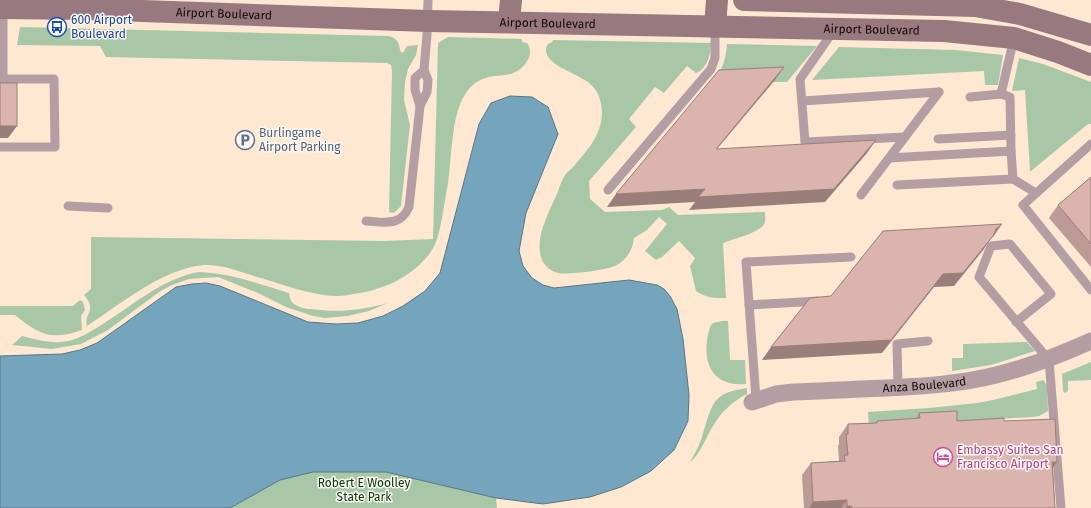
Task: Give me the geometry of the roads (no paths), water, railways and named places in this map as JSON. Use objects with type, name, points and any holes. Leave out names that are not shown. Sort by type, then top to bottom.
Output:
[{"type":"main road","points":[[509,22],[511,0]]},
{"type":"main road","points":[[715,27],[717,0]]},
{"type":"main road","points":[[744,0],[974,6],[1020,14],[1091,35]]},
{"type":"main road","name":"Airport Boulevard","points":[[1,6],[85,4],[428,10],[509,22],[944,31],[1014,38],[1058,52],[1091,65]]},
{"type":"main road","points":[[1014,38],[1020,14]]},
{"type":"street","name":"Anza Boulevard","points":[[754,400],[776,394],[793,392],[923,386],[959,382],[996,375],[1049,360],[1091,341]]},
{"type":"lane","points":[[0,147],[55,147],[54,79],[2,79],[1,6]]},
{"type":"lane","points":[[366,221],[396,221],[408,211],[420,106],[415,90],[415,78],[424,70],[428,10]]},
{"type":"lane","points":[[608,190],[711,69],[714,58],[715,27]]},
{"type":"lane","points":[[835,29],[800,79],[804,142],[905,137]]},
{"type":"lane","points":[[1001,94],[1014,38]]},
{"type":"lane","points":[[802,101],[939,92],[861,195]]},
{"type":"lane","points":[[970,97],[1001,94],[1010,97],[1013,179]]},
{"type":"lane","points":[[938,139],[1011,135]]},
{"type":"lane","points":[[1091,144],[1023,205],[1091,290]]},
{"type":"lane","points":[[889,158],[1011,151]]},
{"type":"lane","points":[[897,185],[1013,179],[1036,193]]},
{"type":"lane","points":[[68,206],[108,208]]},
{"type":"lane","points":[[1016,322],[1051,294],[1010,244],[991,246],[979,277],[1016,322],[1049,360],[1061,508]]},
{"type":"lane","points":[[754,400],[746,262],[851,256]]},
{"type":"lane","points":[[749,305],[821,301]]},
{"type":"lane","points":[[898,387],[897,344],[928,341]]},
{"type":"water","points":[[510,96],[532,97],[548,107],[558,134],[526,213],[519,251],[523,266],[532,278],[543,285],[554,288],[629,280],[657,285],[664,289],[670,296],[677,309],[683,339],[689,395],[688,421],[674,450],[651,471],[621,487],[590,497],[543,504],[496,498],[386,472],[313,472],[280,480],[230,508],[0,508],[0,356],[62,354],[80,350],[97,343],[176,287],[192,284],[206,283],[220,286],[308,322],[336,324],[358,323],[383,316],[403,306],[425,291],[440,273],[479,124],[491,103]]},
{"type":"place","name":"600 Airport Boulevard","points":[[57,27]]},
{"type":"place","name":"Burlingame Airport Parking","points":[[245,140]]},
{"type":"place","name":"Embassy Suites San Francisco Airport","points":[[943,457]]},
{"type":"park label","name":"Robert E Woolley State Park","points":[[364,490]]}]
